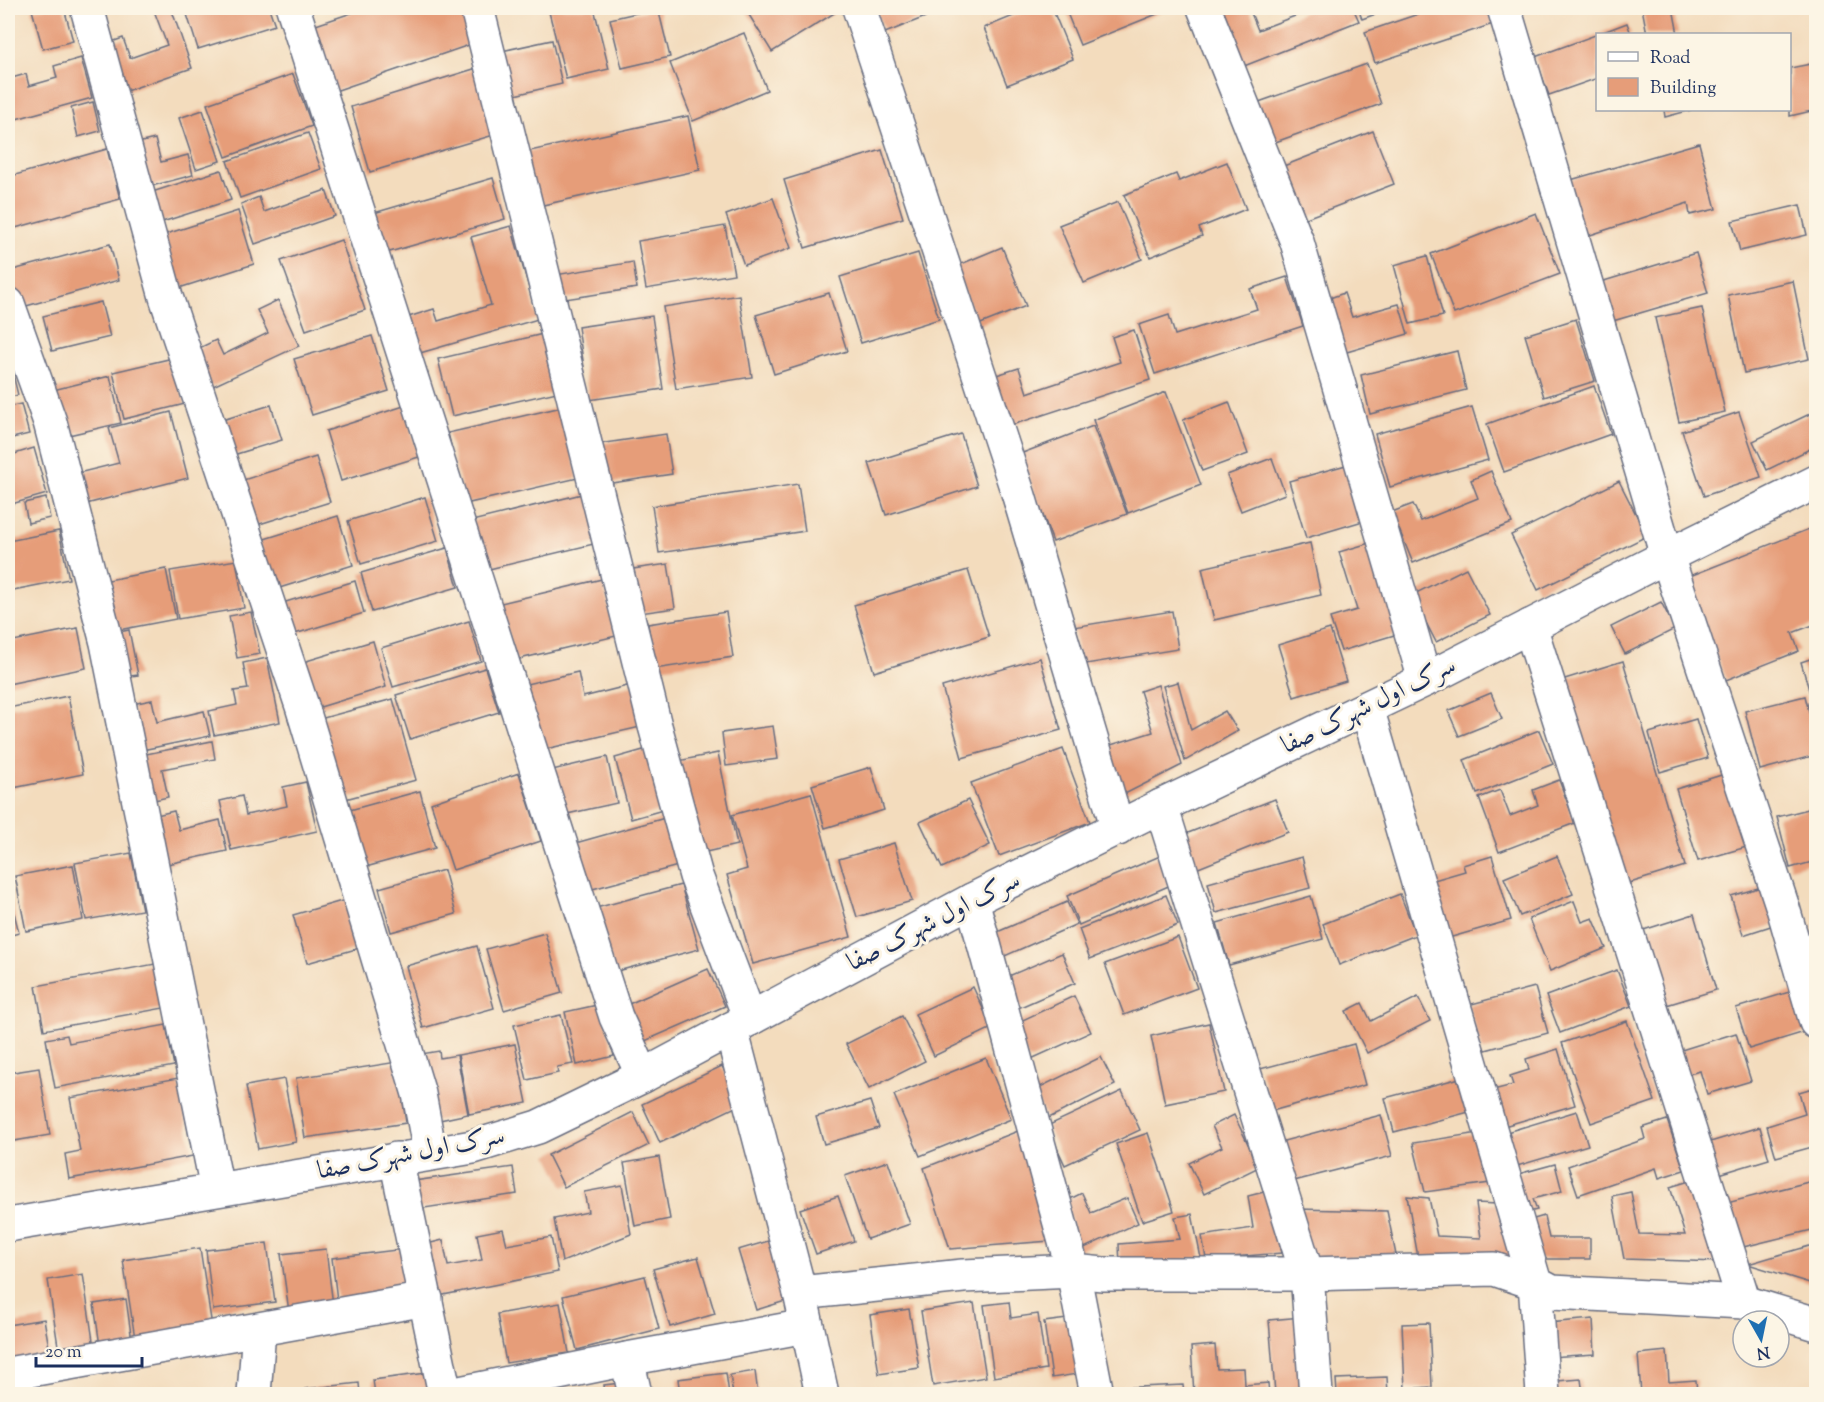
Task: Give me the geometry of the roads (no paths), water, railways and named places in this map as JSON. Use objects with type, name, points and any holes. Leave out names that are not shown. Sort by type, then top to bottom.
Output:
[{"type":"street","points":[[87,8],[166,297],[302,706],[419,1094],[430,1153]]},
{"type":"street","points":[[293,8],[616,1017],[643,1076]]},
{"type":"street","points":[[477,8],[655,726],[696,876],[741,1024],[822,1395]]},
{"type":"street","points":[[859,8],[1019,496],[1118,829]]},
{"type":"street","points":[[1204,8],[1297,242],[1425,680]]},
{"type":"street","points":[[1504,8],[1667,556],[1783,908],[1816,1022]]},
{"type":"street","points":[[8,304],[51,422],[107,643],[217,1189]]},
{"type":"street","name":"سرک اول شهرک صفا","points":[[8,1225],[473,1147],[538,1126],[643,1076],[972,900],[1161,806],[1425,680],[1816,482]]},
{"type":"street","points":[[1530,626],[1744,1302]]},
{"type":"street","points":[[1367,708],[1535,1283],[1543,1395]]},
{"type":"street","points":[[1161,806],[1307,1274],[1316,1395]]},
{"type":"street","points":[[972,900],[1073,1271],[1098,1395]]},
{"type":"street","points":[[396,1159],[445,1395]]},
{"type":"street","points":[[800,1293],[963,1276],[1073,1271],[1103,1274],[1307,1274],[1494,1269],[1535,1283],[1552,1292],[1744,1302],[1816,1324]]},
{"type":"street","points":[[8,1374],[39,1381],[259,1330],[426,1299]]},
{"type":"street","points":[[454,1395],[627,1359],[806,1326]]},
{"type":"street","points":[[254,1395],[259,1330]]},
{"type":"street","points":[[627,1359],[635,1395]]}]
